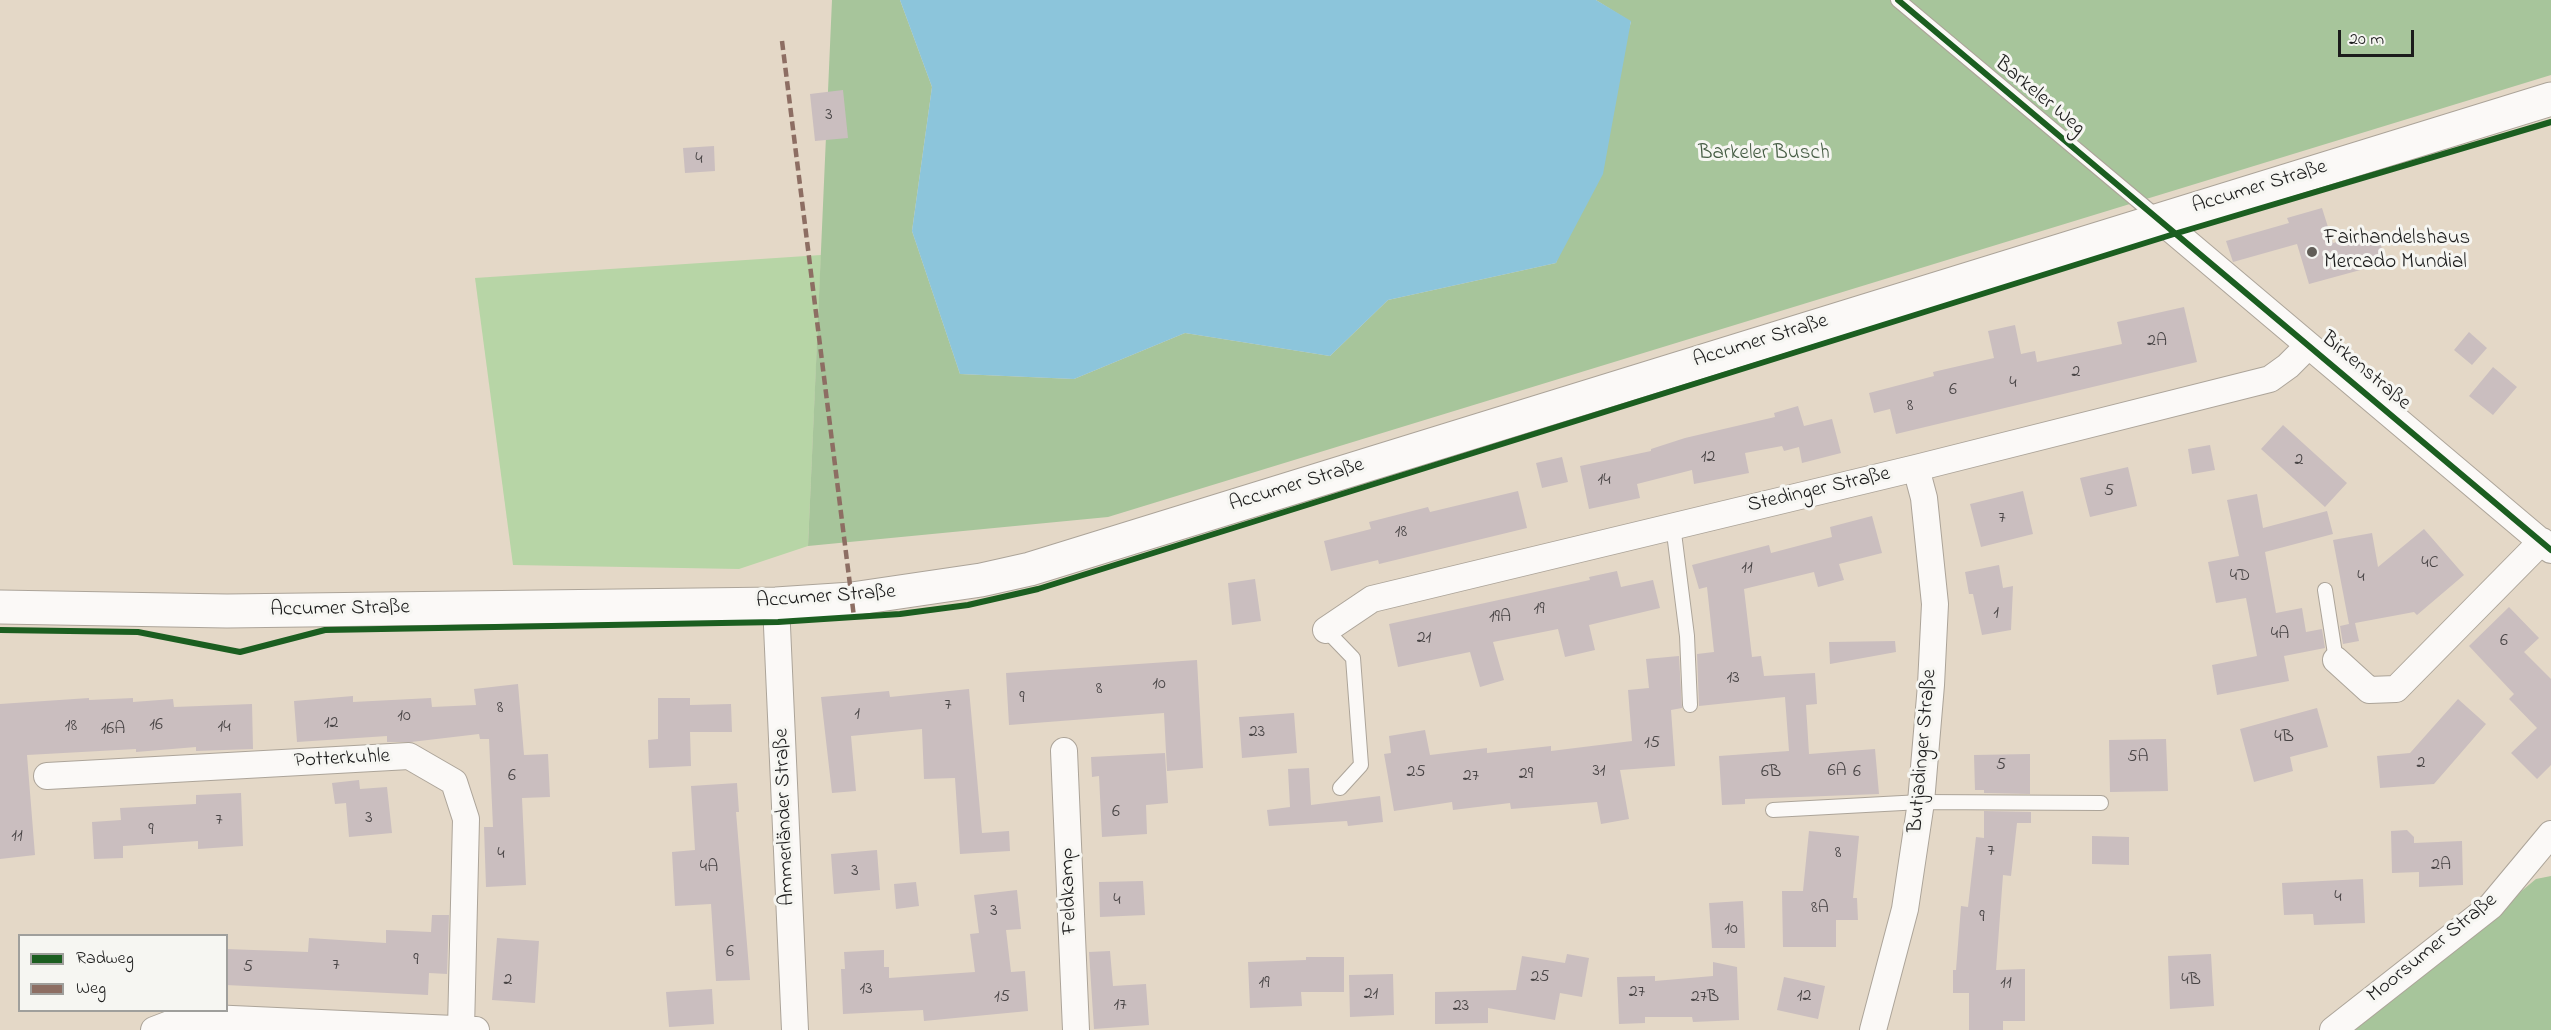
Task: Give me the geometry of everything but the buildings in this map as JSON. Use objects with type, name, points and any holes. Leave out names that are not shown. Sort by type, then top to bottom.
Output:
[{"type":"street","name":"Accumer Straße","points":[[0,607],[227,611],[776,604],[852,599],[938,588],[1030,569],[2551,99]]},
{"type":"street","name":"Birkenstraße","points":[[2159,219],[2546,545],[2396,689],[2369,690],[2336,660]]},
{"type":"street","name":"Stedinger Straße","points":[[1326,630],[1372,599],[1916,468],[2270,378],[2288,366],[2308,346]]},
{"type":"street","name":"Butjadinger Straße","points":[[1873,1030],[1905,909],[1921,802],[1935,604],[1923,498],[1916,468]]},
{"type":"street","name":"Ammerländer Straße","points":[[776,604],[795,1030]]},
{"type":"street","name":"Feldkamp","points":[[1064,752],[1076,1030]]},
{"type":"street","name":"Potterkuhle","points":[[47,776],[409,756],[454,782],[466,819],[468,1030]]},
{"type":"street","name":"Moorsumer Straße","points":[[2333,1030],[2491,906],[2551,834]]},
{"type":"street","points":[[154,1030],[188,1017],[468,1030]]},
{"type":"lane","name":"Barkeler Weg","points":[[1898,0],[2159,219]]},
{"type":"lane","points":[[1673,525],[1687,636],[1690,705]]},
{"type":"lane","points":[[2325,590],[2336,660]]},
{"type":"lane","points":[[1326,630],[1353,657],[1361,765],[1340,788]]},
{"type":"lane","points":[[1773,810],[1921,802],[2101,803]]},
{"type":"green space","name":"Barkeler Busch","points":[[832,0],[900,0],[932,87],[912,231],[960,374],[1074,379],[1185,333],[1330,356],[1388,300],[1556,263],[1631,22],[1596,0],[2551,0],[2551,75],[1108,517],[808,546]]},
{"type":"green space","points":[[821,255],[808,546],[739,569],[513,565],[475,278]]},
{"type":"green space","points":[[2551,876],[2551,1030],[2354,1030],[2536,879]]},
{"type":"water","points":[[900,0],[1596,0],[1631,21],[1603,174],[1556,263],[1388,300],[1330,356],[1185,333],[1074,379],[960,374],[912,231],[932,87]]},
{"type":"marked path","points":[[782,41],[854,617]]},
{"type":"cycle path","points":[[1898,0],[2551,550]]},
{"type":"cycle path","points":[[0,630],[138,632],[240,652],[325,630],[778,622],[900,614],[968,605],[1038,589],[2174,234],[2551,122]]},
{"type":"place","name":"Fairhandelshaus Mercado Mundial","points":[[2312,252]]}]
